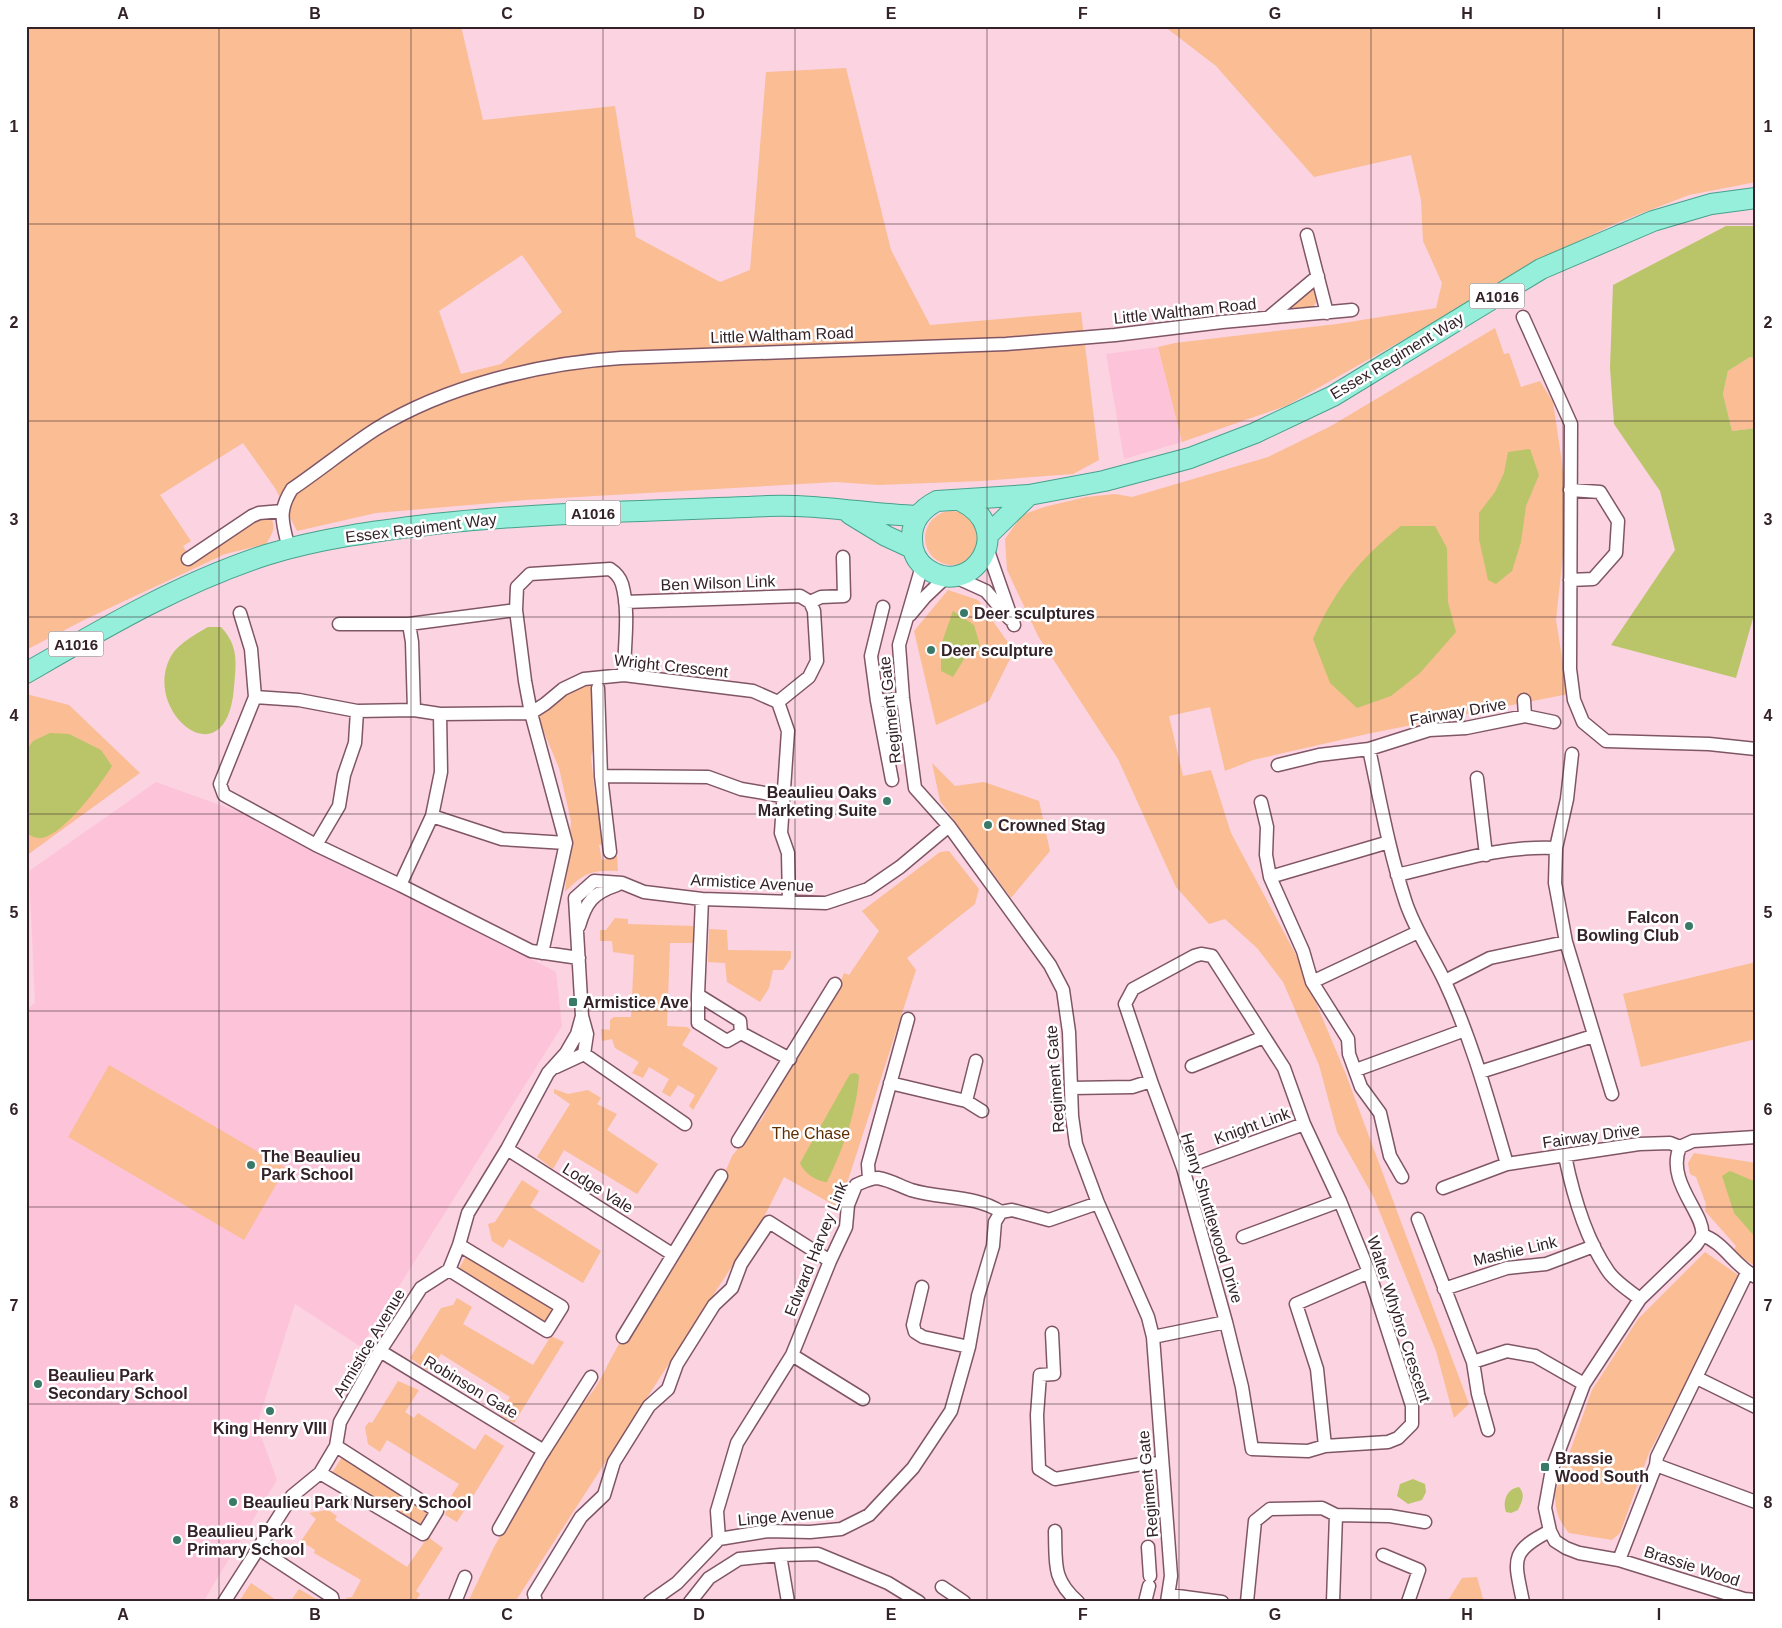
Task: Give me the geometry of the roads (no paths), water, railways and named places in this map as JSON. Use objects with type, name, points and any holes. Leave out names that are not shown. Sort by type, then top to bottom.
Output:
[{"type":"main road","name":"Essex Regiment Way","points":[[26,673],[126,615],[172,592],[289,549],[382,530],[498,518],[795,505],[918,516],[926,507],[937,501],[949,499],[961,501],[1029,495],[1151,470],[1254,433],[1333,396],[1549,266],[1653,221],[1711,204],[1756,198]]},
{"type":"main road","points":[[918,516],[911,531],[912,548],[922,566],[933,573],[950,577],[968,572],[980,562],[988,542],[1029,495]]},
{"type":"main road","points":[[961,501],[980,514],[988,542]]},
{"type":"main road","name":"Essex Regiment Way","points":[[844,510],[886,536],[912,548]]},
{"type":"street","points":[[1307,235],[1327,313]]},
{"type":"street","points":[[1268,318],[1318,276]]},
{"type":"street","name":"Little Waltham Road","points":[[282,511],[292,489],[377,429],[451,394],[546,367],[583,360],[1006,344],[1115,335],[1352,310]]},
{"type":"street","points":[[1523,317],[1570,424],[1570,669],[1574,700],[1583,722],[1606,741],[1709,744],[1756,749]]},
{"type":"street","points":[[1570,490],[1600,492],[1618,521],[1616,553],[1593,579],[1570,580]]},
{"type":"street","points":[[188,559],[259,513],[282,511],[282,520],[289,549]]},
{"type":"street","points":[[950,577],[986,591],[1014,625],[988,542]]},
{"type":"street","name":"Ben Wilson Link","points":[[624,602],[800,596],[810,602],[821,597],[844,596],[844,557]]},
{"type":"street","name":"Regiment Gate","points":[[922,566],[899,644],[903,698],[915,788],[949,826],[1050,965],[1062,990],[1069,1032],[1072,1116],[1076,1144],[1098,1203],[1148,1317],[1153,1338],[1170,1560],[1168,1598]]},
{"type":"street","points":[[542,953],[566,843],[531,712],[516,610],[518,587],[530,574],[610,569],[617,574],[622,583],[624,602],[624,675]]},
{"type":"street","name":"Regiment Gate","points":[[907,619],[925,597],[950,577]]},
{"type":"street","points":[[789,901],[788,853],[781,833],[782,796],[788,731],[778,702],[809,677],[817,661],[814,611],[810,602]]},
{"type":"street","points":[[884,607],[871,656],[877,701],[892,780]]},
{"type":"street","points":[[339,624],[409,624],[516,610]]},
{"type":"street","points":[[240,613],[252,649],[255,697],[220,784],[224,795],[316,845],[531,951],[579,958]]},
{"type":"street","points":[[409,624],[412,642],[414,710]]},
{"type":"street","name":"Wright Crescent","points":[[531,712],[545,704],[563,689],[584,679],[624,675],[753,691],[778,702]]},
{"type":"street","points":[[598,688],[601,776],[610,852]]},
{"type":"street","points":[[255,697],[299,700],[357,712],[414,710],[440,714],[531,712]]},
{"type":"street","points":[[877,701],[903,698]]},
{"type":"street","name":"Fairway Drive","points":[[1524,700],[1525,716]]},
{"type":"street","points":[[316,845],[339,806],[344,775],[355,743],[357,712]]},
{"type":"street","points":[[400,885],[432,816],[441,772],[440,714]]},
{"type":"street","name":"Fairway Drive","points":[[1278,765],[1319,755],[1368,749],[1429,730],[1466,728],[1525,716],[1554,722]]},
{"type":"street","points":[[1368,749],[1397,875],[1418,932],[1445,981],[1465,1030],[1480,1072],[1507,1164]]},
{"type":"street","points":[[1572,754],[1567,799],[1556,848],[1555,883],[1566,942],[1612,1094]]},
{"type":"street","points":[[601,776],[708,777],[741,789],[782,796]]},
{"type":"street","points":[[1477,778],[1486,855]]},
{"type":"street","points":[[1261,802],[1268,827],[1266,855],[1270,877],[1303,951],[1312,982],[1348,1039],[1350,1054],[1362,1087],[1380,1113],[1390,1156],[1402,1177]]},
{"type":"street","points":[[432,816],[502,839],[566,843]]},
{"type":"street","name":"Armistice Avenue","points":[[584,1054],[586,1034],[582,1016],[575,898],[594,881],[622,883],[644,892],[702,898],[826,903],[868,889],[900,867],[949,826]]},
{"type":"street","points":[[1270,877],[1389,842]]},
{"type":"street","points":[[1397,875],[1486,855],[1535,847],[1556,848]]},
{"type":"street","points":[[702,898],[698,1023],[727,1041],[742,1034]]},
{"type":"street","points":[[1312,982],[1418,932]]},
{"type":"street","points":[[1445,981],[1490,958],[1566,942]]},
{"type":"street","name":"Walter Whybro Crescent","points":[[1132,989],[1194,956],[1207,954],[1217,961],[1284,1068],[1304,1124],[1340,1201],[1369,1272],[1412,1406],[1412,1424],[1398,1438],[1388,1442],[1325,1446],[1308,1451],[1252,1449],[1242,1387],[1226,1322]]},
{"type":"street","points":[[738,1141],[835,984]]},
{"type":"street","name":"Henry Shuttlewood Drive","points":[[1132,989],[1125,1004],[1183,1168],[1226,1322],[1153,1338]]},
{"type":"street","points":[[698,995],[740,1021],[742,1034]]},
{"type":"street","name":"Armistice Avenue","points":[[224,1602],[292,1496],[320,1473],[336,1446],[340,1422],[380,1351],[421,1288],[449,1270],[459,1246],[468,1213],[507,1150],[548,1073],[566,1053],[577,1034],[582,1016]]},
{"type":"street","points":[[869,1179],[868,1164],[908,1019]]},
{"type":"street","points":[[1356,1070],[1465,1030]]},
{"type":"street","points":[[742,1034],[790,1059]]},
{"type":"street","points":[[1192,1066],[1264,1036]]},
{"type":"street","points":[[1480,1072],[1594,1036]]},
{"type":"street","points":[[548,1073],[560,1064],[584,1054],[685,1124]]},
{"type":"street","points":[[966,1100],[976,1061]]},
{"type":"street","points":[[1071,1088],[1132,1087],[1151,1081]]},
{"type":"street","points":[[890,1083],[966,1100],[982,1111]]},
{"type":"street","name":"Knight Link","points":[[1183,1168],[1304,1124]]},
{"type":"street","points":[[1523,1602],[1516,1565],[1517,1557],[1522,1547],[1550,1531],[1545,1508],[1546,1490],[1561,1442],[1584,1384],[1640,1299],[1696,1245],[1702,1235],[1702,1226],[1686,1197],[1677,1167],[1675,1157],[1680,1146],[1693,1141],[1756,1137]]},
{"type":"street","points":[[1740,1138],[1756,1142]]},
{"type":"street","name":"Fairway Drive","points":[[1443,1188],[1507,1164],[1639,1144],[1670,1143],[1680,1146]]},
{"type":"street","name":"Lodge Vale","points":[[507,1150],[672,1254]]},
{"type":"street","points":[[1565,1156],[1572,1190],[1594,1246],[1609,1273],[1640,1299]]},
{"type":"street","points":[[623,1337],[721,1176]]},
{"type":"street","name":"Edward Harvey Link","points":[[719,1539],[717,1511],[736,1443],[792,1355],[846,1226],[848,1205],[856,1185],[869,1179],[890,1181],[910,1190],[990,1205],[1001,1212]]},
{"type":"street","points":[[1243,1238],[1340,1201]]},
{"type":"street","points":[[1001,1212],[1012,1210],[1049,1220],[1098,1203]]},
{"type":"street","name":"Linge Avenue","points":[[650,1602],[677,1583],[719,1539],[768,1532],[810,1532],[841,1529],[869,1515],[913,1468],[951,1411],[969,1348],[978,1296],[994,1246],[995,1222],[1001,1212]]},
{"type":"street","points":[[1418,1219],[1473,1362],[1478,1394],[1488,1430]]},
{"type":"street","points":[[536,1602],[534,1594],[540,1582],[581,1517],[604,1495],[614,1462],[650,1406],[668,1389],[676,1364],[714,1305],[732,1288],[741,1264],[768,1222],[830,1261]]},
{"type":"street","points":[[1702,1235],[1711,1238],[1751,1275]]},
{"type":"street","points":[[449,1270],[548,1331],[562,1307],[459,1246]]},
{"type":"street","name":"Mashie Link","points":[[1444,1289],[1507,1268],[1546,1264],[1594,1246]]},
{"type":"street","points":[[1325,1446],[1317,1369],[1296,1304],[1369,1272]]},
{"type":"street","name":"Brassie Wood","points":[[1619,1560],[1656,1465],[1657,1458],[1751,1275]]},
{"type":"street","points":[[922,1287],[913,1325],[915,1332],[923,1337],[969,1348]]},
{"type":"street","points":[[1052,1333],[1054,1374],[1040,1375],[1037,1415],[1039,1469],[1055,1479],[1142,1464],[1162,1463]]},
{"type":"street","name":"Robinson Gate","points":[[380,1351],[544,1451]]},
{"type":"street","points":[[1473,1362],[1507,1351],[1535,1356],[1584,1384]]},
{"type":"street","points":[[792,1355],[863,1399]]},
{"type":"street","points":[[499,1529],[544,1451],[591,1377]]},
{"type":"street","points":[[1697,1378],[1756,1407]]},
{"type":"street","points":[[320,1473],[423,1534],[437,1511],[336,1446]]},
{"type":"street","points":[[1656,1465],[1756,1502]]},
{"type":"street","points":[[1247,1602],[1255,1521],[1270,1509],[1322,1508],[1336,1515],[1390,1516],[1425,1522]]},
{"type":"street","points":[[1333,1602],[1336,1515]]},
{"type":"street","points":[[1055,1531],[1056,1568],[1064,1589],[1078,1602]]},
{"type":"street","name":"Brassie Wood","points":[[1550,1531],[1555,1541],[1579,1553],[1619,1560],[1744,1599],[1756,1600]]},
{"type":"street","points":[[1145,1602],[1150,1581],[1148,1547]]},
{"type":"street","points":[[259,1549],[332,1597],[333,1602]]},
{"type":"street","points":[[690,1602],[709,1578],[739,1560],[780,1555],[818,1554],[888,1583],[919,1602]]},
{"type":"street","points":[[780,1555],[788,1602]]},
{"type":"street","points":[[1383,1555],[1419,1570],[1408,1602]]},
{"type":"street","points":[[1149,1561],[1170,1560]]},
{"type":"street","points":[[455,1602],[465,1577]]},
{"type":"street","points":[[942,1587],[964,1602]]},
{"type":"street","points":[[1168,1598],[1222,1602]]},
{"type":"place","name":"Deer sculptures","points":[[964,613]]},
{"type":"place","name":"Deer sculpture","points":[[931,650]]},
{"type":"place","name":"Beaulieu Oaks Marketing Suite","points":[[887,801]]},
{"type":"place","name":"Crowned Stag","points":[[988,825]]},
{"type":"place","name":"Falcon Bowling Club","points":[[1689,926]]},
{"type":"place","name":"Armistice Ave","points":[[573,1002]]},
{"type":"place","name":"The Beaulieu Park School","points":[[251,1165]]},
{"type":"place","name":"Beaulieu Park Secondary School","points":[[38,1384]]},
{"type":"place","name":"King Henry VIII","points":[[270,1411]]},
{"type":"place","name":"Brassie Wood South","points":[[1545,1467]]},
{"type":"place","name":"Beaulieu Park Nursery School","points":[[233,1502]]},
{"type":"place","name":"Beaulieu Park Primary School","points":[[177,1540]]},
{"type":"park label","name":"The Chase","points":[[811,1133]]}]
